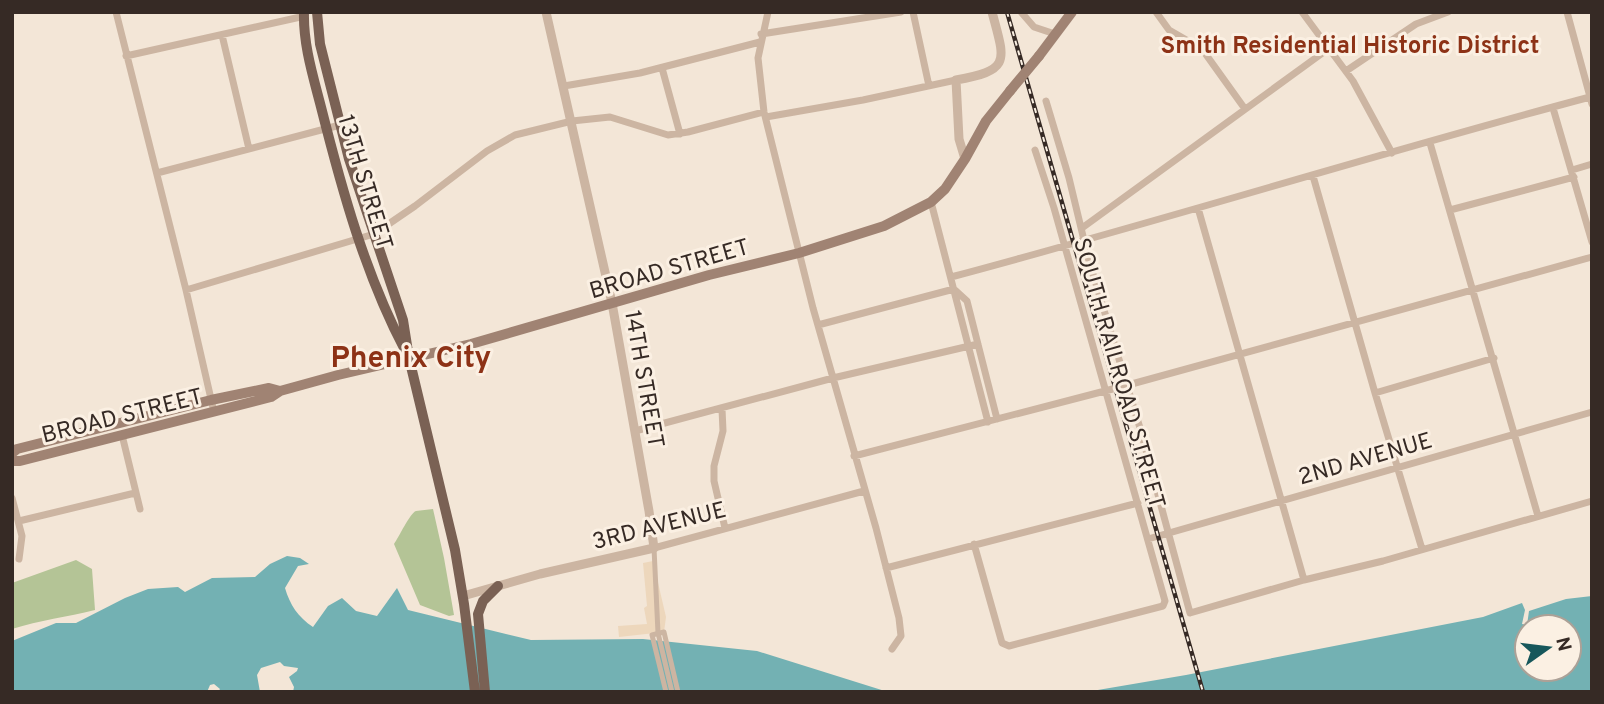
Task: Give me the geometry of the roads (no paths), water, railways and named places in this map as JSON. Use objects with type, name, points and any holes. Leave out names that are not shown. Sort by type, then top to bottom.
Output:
[{"type":"main road","name":"13TH STREET","points":[[317,12],[320,44],[340,125],[361,200],[403,320],[464,600],[475,692]]},
{"type":"main road","name":"BROAD STREET","points":[[12,461],[214,412],[271,397],[280,391],[471,344],[727,270],[799,253],[884,226],[931,202],[945,189],[986,121],[1072,12]]},
{"type":"main road","name":"13TH STREET","points":[[305,14],[309,58],[326,129],[359,238],[388,318],[410,358]]},
{"type":"main road","name":"BROAD STREET","points":[[12,453],[17,449],[211,400],[269,388],[280,391]]},
{"type":"main road","points":[[485,692],[478,614],[483,601],[498,586]]},
{"type":"street","points":[[116,12],[214,412]]},
{"type":"street","name":"14TH STREET","points":[[546,12],[612,303],[653,548],[658,634],[672,692]]},
{"type":"street","points":[[768,12],[761,38],[759,74],[765,115],[818,325],[886,568],[901,636],[892,649]]},
{"type":"street","points":[[564,86],[662,68],[761,38],[901,12]]},
{"type":"street","points":[[913,12],[929,86]]},
{"type":"street","points":[[186,290],[374,234],[515,135],[572,121],[617,118],[660,133],[680,134],[765,115],[982,75],[996,68],[1002,60],[992,12]]},
{"type":"street","points":[[1021,12],[1034,27],[1055,34]]},
{"type":"street","points":[[1156,12],[1169,30],[1202,49],[1245,109]]},
{"type":"street","points":[[1302,12],[1346,71],[1392,153]]},
{"type":"street","points":[[1346,71],[1416,24],[1446,12]]},
{"type":"street","points":[[951,277],[1459,133],[1553,108],[1591,101],[1567,12]]},
{"type":"street","points":[[126,56],[305,14]]},
{"type":"street","points":[[222,35],[249,149]]},
{"type":"street","points":[[1082,228],[1328,49]]},
{"type":"street","points":[[662,68],[680,134]]},
{"type":"street","points":[[956,80],[959,139],[965,159]]},
{"type":"street","points":[[1046,101],[1191,613],[1592,501]]},
{"type":"street","points":[[1553,108],[1592,242]]},
{"type":"street","points":[[157,173],[340,125]]},
{"type":"street","points":[[1430,143],[1538,516]]},
{"type":"street","name":"SOUTH RAILROAD STREET","points":[[974,544],[1002,643],[1009,646],[1163,606],[1165,601],[1035,150]]},
{"type":"street","points":[[1450,210],[1573,173],[1592,164]]},
{"type":"street","points":[[1313,176],[1422,549]]},
{"type":"street","points":[[931,202],[988,422]]},
{"type":"street","points":[[1198,208],[1304,580]]},
{"type":"street","points":[[854,456],[1106,391],[1592,257]]},
{"type":"street","points":[[818,325],[954,289]]},
{"type":"street","points":[[954,289],[967,301],[997,419]]},
{"type":"street","points":[[635,431],[833,378],[978,344]]},
{"type":"street","points":[[1375,393],[1494,358]]},
{"type":"street","points":[[722,409],[723,431],[714,466],[714,481],[725,528]]},
{"type":"street","name":"2ND AVENUE","points":[[1148,539],[1592,412]]},
{"type":"street","points":[[122,435],[140,509]]},
{"type":"street","name":"3RD AVENUE","points":[[464,600],[498,586],[653,548],[864,491]]},
{"type":"street","points":[[19,521],[135,493]]},
{"type":"street","points":[[12,498],[22,536],[19,559]]},
{"type":"street","points":[[886,568],[1138,503]]},
{"type":"street","points":[[666,692],[652,635],[664,632],[678,692]]},
{"type":"water","points":[[287,556],[300,558],[309,564],[298,566],[285,588],[295,610],[313,627],[328,606],[342,598],[356,611],[377,616],[397,588],[408,610],[531,640],[643,639],[757,651],[888,692],[293,692],[294,687],[289,677],[298,668],[284,666],[280,662],[261,668],[257,675],[260,692],[218,692],[220,689],[214,684],[210,685],[207,692],[12,692],[12,641],[56,623],[76,623],[148,589],[178,587],[185,592],[212,578],[255,577],[270,564]]},
{"type":"water","points":[[1592,596],[1592,692],[1086,692],[1483,617],[1522,603],[1524,613],[1513,613],[1513,683],[1583,683],[1583,613],[1529,611],[1566,599]]},
{"type":"railway","points":[[1007,12],[1203,692]]},
{"type":"district","name":"Smith Residential Historic District","points":[[1350,45]]},
{"type":"district","name":"Phenix City","points":[[411,357]]}]
